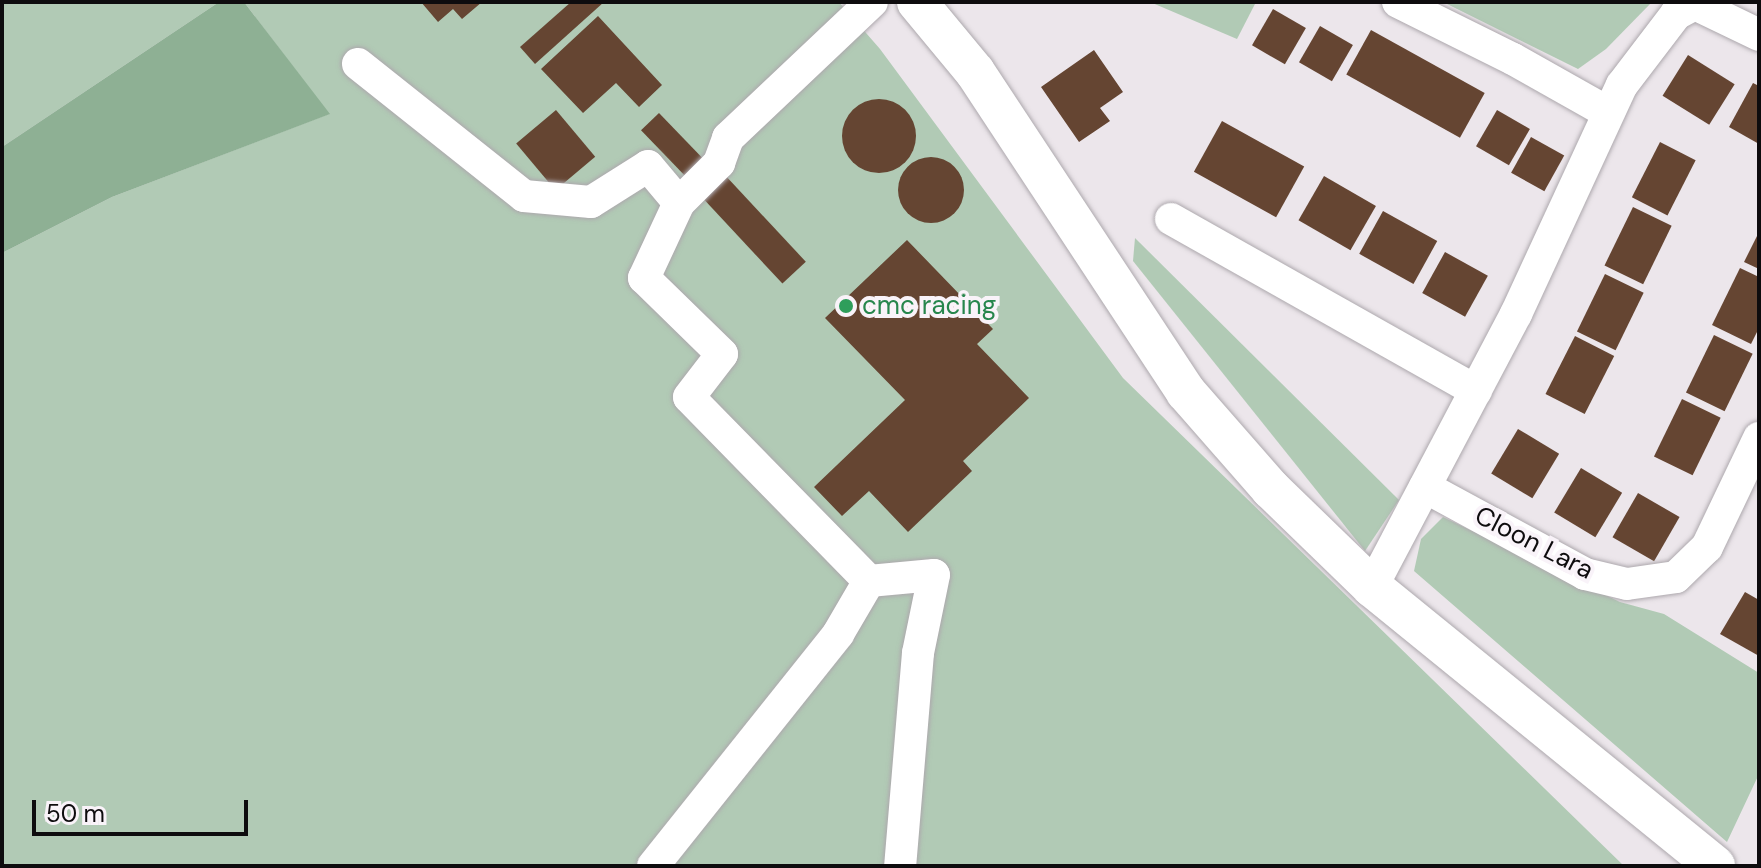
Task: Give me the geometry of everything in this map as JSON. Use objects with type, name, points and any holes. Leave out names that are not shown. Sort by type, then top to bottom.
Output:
[{"type":"main road","points":[[917,2],[975,72],[1186,392],[1271,489],[1372,587],[1715,866]]},
{"type":"street","points":[[869,581],[689,397],[722,354],[644,278],[679,203],[719,163],[728,138],[872,2]]},
{"type":"street","points":[[1398,2],[1513,59],[1607,112]]},
{"type":"street","points":[[1372,587],[1516,314],[1622,85],[1676,14],[1695,4],[1758,32]]},
{"type":"street","points":[[358,64],[524,196],[591,202],[648,166],[679,203]]},
{"type":"street","points":[[1171,219],[1476,391]]},
{"type":"street","name":"Cloon Lara","points":[[1425,487],[1585,574],[1627,584],[1676,577],[1707,547],[1759,438]]},
{"type":"street","points":[[869,581],[934,575],[918,653],[900,866]]},
{"type":"street","points":[[653,866],[838,634],[869,581]]},
{"type":"green space","points":[[2,2],[219,2],[2,147]]},
{"type":"green space","points":[[219,2],[244,2],[330,114],[112,197],[2,253],[2,147]]},
{"type":"green space","points":[[244,2],[839,2],[880,49],[1123,378],[1624,866],[2,866],[2,253],[112,197],[329,114]]},
{"type":"green space","points":[[1150,2],[1256,2],[1237,39]]},
{"type":"green space","points":[[1443,2],[1652,2],[1606,49],[1578,69]]},
{"type":"green space","points":[[1135,238],[1399,500],[1365,551],[1133,261]]},
{"type":"green space","points":[[1443,517],[1620,602],[1664,614],[1759,673],[1759,774],[1727,842],[1414,571],[1421,539]]},
{"type":"building","points":[[421,2],[482,2],[462,19],[453,9],[438,22]]},
{"type":"building","points":[[571,2],[604,2],[535,64],[520,47]]},
{"type":"building","points":[[1273,9],[1306,28],[1285,64],[1252,45]]},
{"type":"building","points":[[598,16],[662,85],[639,107],[616,83],[583,113],[541,69]]},
{"type":"building","points":[[1320,26],[1353,45],[1332,81],[1299,62]]},
{"type":"building","points":[[1371,30],[1485,93],[1460,138],[1346,75]]},
{"type":"building","points":[[1094,50],[1123,92],[1100,108],[1110,121],[1079,142],[1041,87]]},
{"type":"building","points":[[1688,55],[1735,84],[1709,125],[1663,96]]},
{"type":"building","points":[[1753,83],[1759,86],[1759,144],[1729,127]]},
{"type":"building","points":[[879,99],[893,102],[905,110],[913,122],[916,136],[913,150],[905,162],[893,170],[879,173],[865,170],[853,162],[845,150],[842,136],[845,122],[853,110],[865,102]]},
{"type":"building","points":[[556,110],[595,157],[555,190],[516,143]]},
{"type":"building","points":[[1497,110],[1530,129],[1509,165],[1476,146]]},
{"type":"building","points":[[659,113],[712,168],[694,185],[641,130]]},
{"type":"building","points":[[1222,121],[1304,167],[1276,217],[1194,172]]},
{"type":"building","points":[[1531,137],[1564,155],[1544,191],[1511,173]]},
{"type":"building","points":[[1660,142],[1696,160],[1667,215],[1632,197]]},
{"type":"building","points":[[937,157],[955,166],[962,177],[962,203],[955,214],[944,221],[925,223],[907,214],[900,203],[898,184],[907,166],[918,159]]},
{"type":"building","points":[[724,174],[806,262],[782,284],[701,196]]},
{"type":"building","points":[[1324,176],[1376,206],[1350,250],[1298,220]]},
{"type":"building","points":[[1633,207],[1672,226],[1643,284],[1605,265]]},
{"type":"building","points":[[1383,211],[1437,241],[1413,284],[1359,254]]},
{"type":"building","points":[[1759,232],[1759,269],[1744,262]]},
{"type":"building","points":[[907,240],[993,329],[977,344],[1029,398],[963,461],[972,471],[908,532],[869,491],[842,516],[814,487],[905,400],[825,318]]},
{"type":"building","points":[[1445,252],[1488,276],[1465,317],[1422,293]]},
{"type":"building","points":[[1740,268],[1759,277],[1759,328],[1751,344],[1712,325]]},
{"type":"building","points":[[1605,274],[1644,293],[1616,350],[1577,332]]},
{"type":"building","points":[[1714,335],[1753,354],[1725,411],[1686,393]]},
{"type":"building","points":[[1575,336],[1614,356],[1585,414],[1545,394]]},
{"type":"building","points":[[1682,399],[1721,418],[1693,475],[1654,457]]},
{"type":"building","points":[[1518,429],[1559,454],[1532,498],[1491,474]]},
{"type":"building","points":[[1581,468],[1622,493],[1595,537],[1554,513]]},
{"type":"building","points":[[1638,493],[1680,517],[1654,561],[1612,537]]},
{"type":"building","points":[[1745,592],[1759,600],[1759,656],[1720,634]]},
{"type":"place","name":"cmc racing","points":[[846,306]]}]
